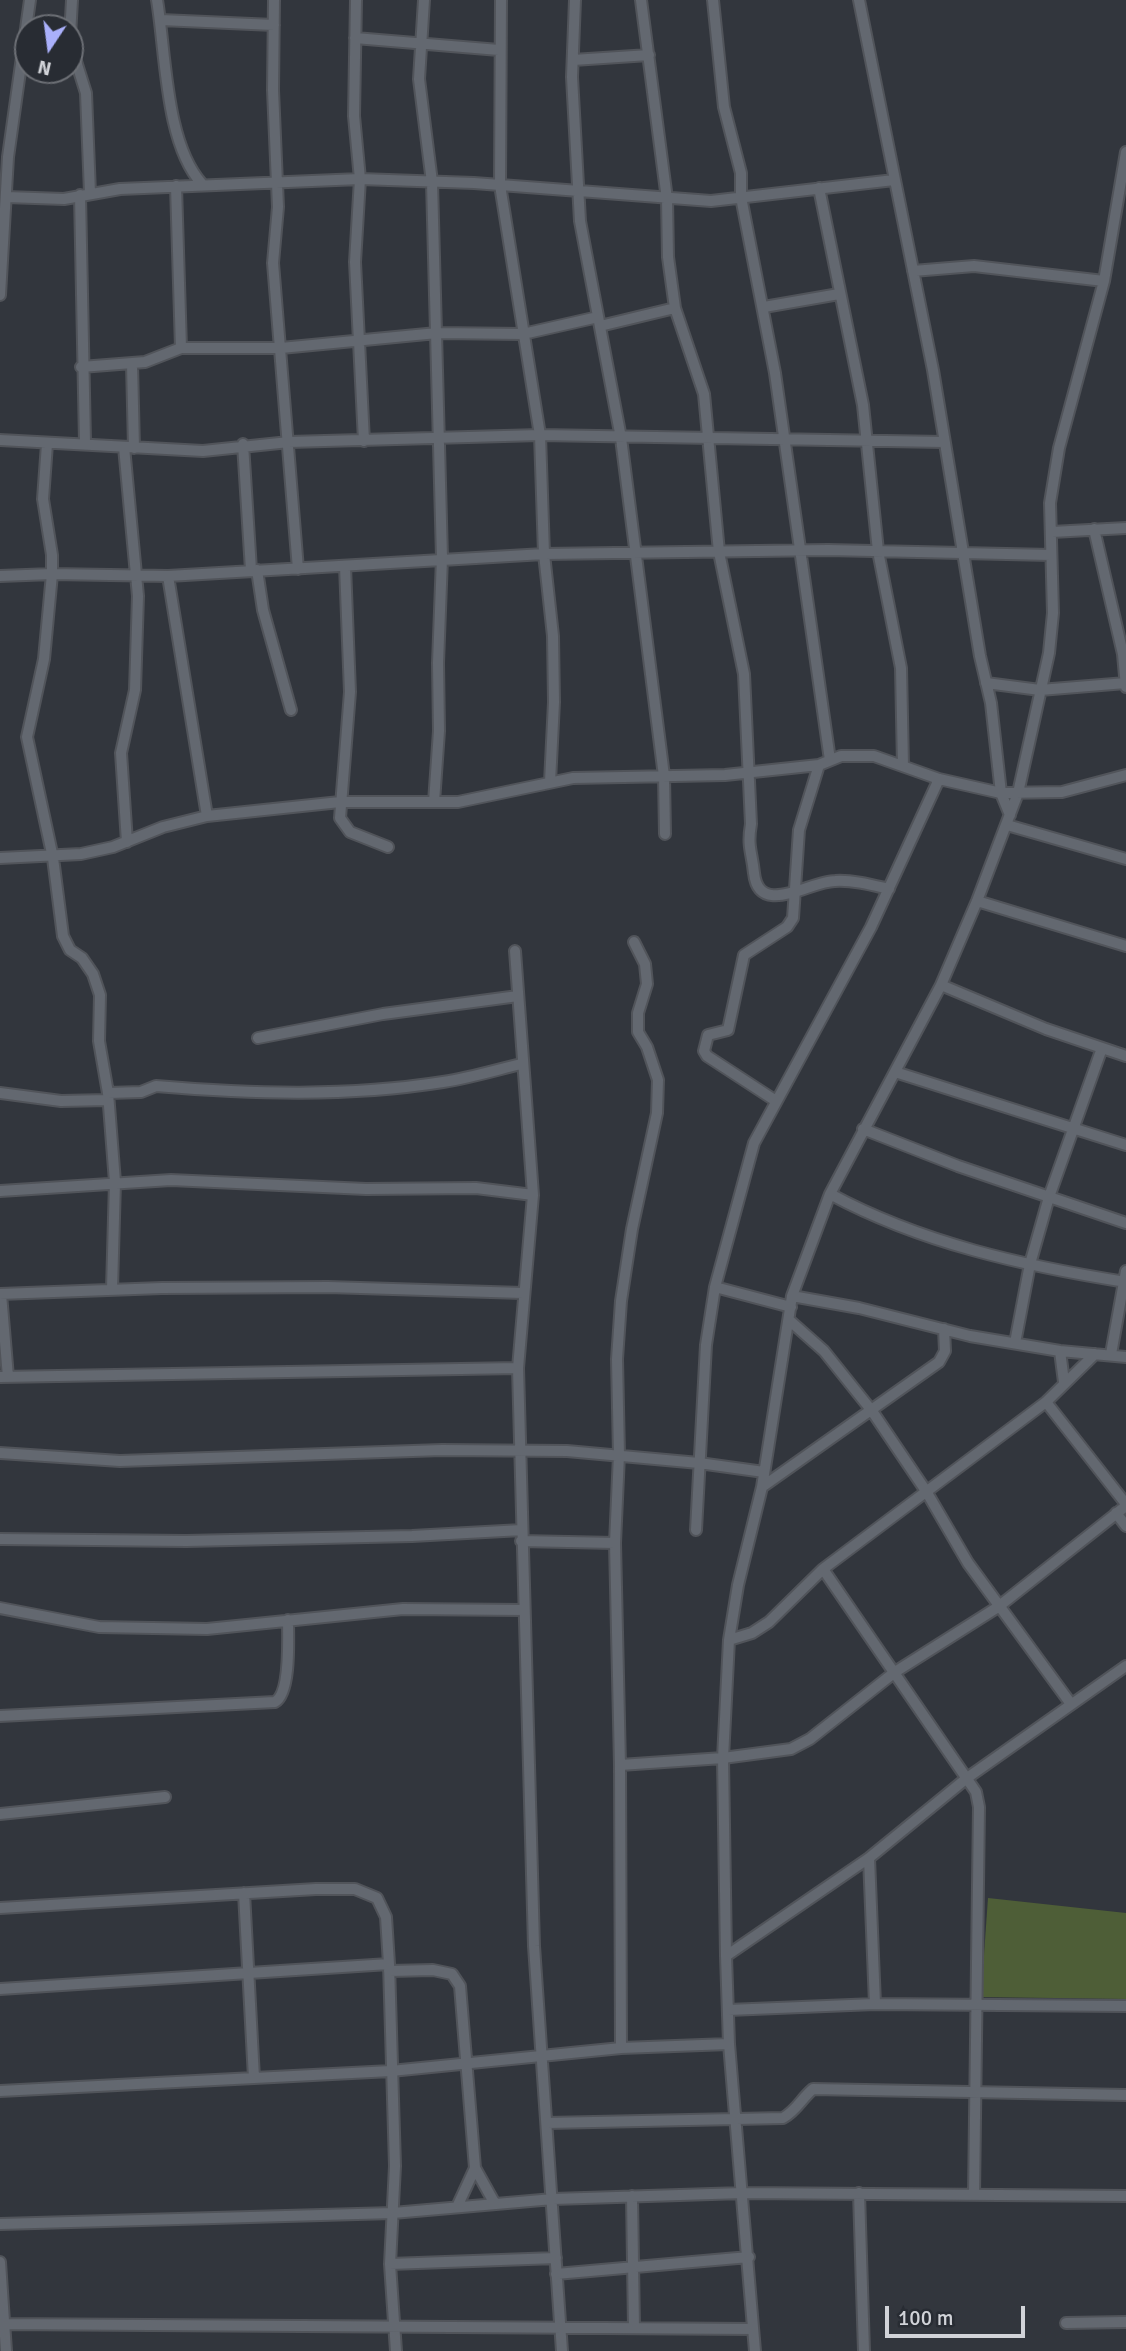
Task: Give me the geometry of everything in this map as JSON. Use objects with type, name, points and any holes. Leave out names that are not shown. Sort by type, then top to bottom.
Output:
[{"type":"street","points":[[0,295],[6,197],[5,139],[30,0]]},
{"type":"street","points":[[157,0],[175,124],[190,171],[202,184]]},
{"type":"street","points":[[274,0],[273,90],[278,184],[273,263],[298,569]]},
{"type":"street","points":[[356,0],[354,116],[360,179],[355,262],[365,441]]},
{"type":"street","points":[[424,0],[419,79],[432,182],[442,558],[438,663],[439,731],[434,802]]},
{"type":"street","points":[[501,0],[500,185],[540,435],[544,554],[553,636],[554,713],[550,782]]},
{"type":"street","points":[[575,0],[573,60],[578,191],[621,438],[664,776],[665,834]]},
{"type":"street","points":[[641,0],[667,199],[668,257],[676,308],[704,394],[719,552],[744,674],[751,824],[748,843],[754,884],[768,894],[796,893],[815,884],[835,881],[889,889]]},
{"type":"street","points":[[713,0],[724,107],[741,173],[741,197],[764,307],[785,440],[801,552],[825,763],[799,830],[796,909],[787,927],[744,955],[729,1030],[708,1035],[704,1051],[707,1056],[776,1101]]},
{"type":"street","points":[[859,0],[913,271],[993,716],[1001,793],[1008,820]]},
{"type":"street","points":[[161,20],[274,25]]},
{"type":"street","points":[[355,38],[419,46],[499,50]]},
{"type":"street","points":[[573,60],[649,55]]},
{"type":"street","points":[[83,84],[86,93],[81,367],[85,442]]},
{"type":"street","points":[[755,2351],[729,2044],[723,1758],[729,1640],[740,1575],[762,1487],[791,1302],[830,1194],[941,985],[977,901],[1017,793],[1049,653],[1053,613],[1050,503],[1059,448],[1104,281],[1126,152]]},
{"type":"street","points":[[6,197],[64,199],[85,194],[202,184],[278,184],[360,179],[500,185],[711,201],[894,180]]},
{"type":"street","points":[[176,186],[181,348]]},
{"type":"street","points":[[818,188],[854,352],[868,443],[878,551],[901,668],[904,766]]},
{"type":"street","points":[[913,271],[974,266],[1104,281]]},
{"type":"street","points":[[764,307],[839,293]]},
{"type":"street","points":[[81,367],[132,364],[181,348],[281,348],[437,333],[523,334],[676,308]]},
{"type":"street","points":[[127,842],[121,753],[135,690],[138,596],[129,448],[132,364]]},
{"type":"street","points":[[0,440],[47,444],[85,442],[129,448],[203,451],[243,444],[540,435],[868,443],[944,442]]},
{"type":"street","points":[[47,444],[43,499],[52,555],[52,574],[44,659],[27,737],[53,858],[63,936],[70,950],[82,958],[93,974],[100,995],[99,1041],[108,1096],[115,1182],[112,1289]]},
{"type":"street","points":[[243,444],[254,570],[290,710]]},
{"type":"street","points":[[1052,532],[1126,528]]},
{"type":"street","points":[[986,683],[1040,690],[1126,684],[1123,654],[1094,529]]},
{"type":"street","points":[[0,576],[168,576],[544,554],[963,551],[1051,555]]},
{"type":"street","points":[[345,566],[351,692],[340,818],[350,832],[388,847]]},
{"type":"street","points":[[168,576],[207,816]]},
{"type":"street","points":[[0,858],[53,858],[88,853],[127,842],[163,827],[207,816],[340,802],[480,799],[550,782],[593,776],[715,776],[825,763],[841,756],[874,757],[939,779],[1001,793],[1062,792],[1126,775]]},
{"type":"street","points":[[696,1530],[706,1345],[715,1287],[754,1143],[889,889],[939,779]]},
{"type":"street","points":[[1008,820],[1126,859]]},
{"type":"street","points":[[977,901],[1126,946]]},
{"type":"street","points":[[621,2048],[620,1765],[615,1543],[619,1455],[617,1359],[621,1301],[657,1113],[657,1080],[647,1047],[638,1032],[638,1013],[647,984],[645,964],[634,942]]},
{"type":"street","points":[[514,951],[533,1195],[518,1368],[524,1610],[540,2057],[553,2199],[562,2351]]},
{"type":"street","points":[[941,985],[1126,1056]]},
{"type":"street","points":[[258,1038],[383,1014],[518,996]]},
{"type":"street","points":[[1015,1342],[1030,1264],[1049,1197],[1102,1048]]},
{"type":"street","points":[[0,1093],[61,1101],[141,1092],[156,1086],[268,1093],[385,1089],[445,1082],[521,1064]]},
{"type":"street","points":[[895,1072],[1126,1145]]},
{"type":"street","points":[[863,1129],[1126,1223]]},
{"type":"street","points":[[0,1191],[115,1182],[223,1181],[366,1189],[452,1187],[533,1195]]},
{"type":"street","points":[[830,1194],[900,1227],[1030,1264],[1125,1278],[1111,1354]]},
{"type":"street","points":[[518,1368],[4,1377],[1,1294],[112,1289],[328,1287],[523,1293]]},
{"type":"street","points":[[715,1287],[791,1302],[859,1308],[944,1329],[1060,1352],[1126,1357]]},
{"type":"street","points":[[789,1320],[824,1351],[872,1411],[926,1491],[954,1541],[998,1607],[1071,1704]]},
{"type":"street","points":[[762,1487],[939,1362],[944,1351],[944,1329]]},
{"type":"street","points":[[1060,1352],[1064,1382]]},
{"type":"street","points":[[729,1640],[752,1633],[769,1622],[823,1569],[1046,1402],[1095,1354]]},
{"type":"street","points":[[620,1765],[723,1758],[791,1749],[810,1739],[895,1672],[998,1607],[1126,1505],[1046,1402]]},
{"type":"street","points":[[0,1453],[120,1461],[283,1454],[519,1451],[619,1455],[764,1472]]},
{"type":"street","points":[[1116,1513],[1126,1526]]},
{"type":"street","points":[[0,1539],[186,1541],[522,1535],[615,1543]]},
{"type":"street","points":[[823,1569],[976,1792],[979,1807],[974,2195]]},
{"type":"street","points":[[0,1608],[99,1627],[207,1629],[403,1609],[524,1610]]},
{"type":"street","points":[[0,1716],[275,1702],[283,1693],[288,1660],[288,1620]]},
{"type":"street","points":[[726,1956],[869,1858],[967,1778],[1126,1665]]},
{"type":"street","points":[[0,1814],[165,1797]]},
{"type":"street","points":[[869,1858],[875,2004]]},
{"type":"street","points":[[0,1908],[355,1889],[377,1898],[386,1917],[389,1968],[396,2166],[390,2264],[396,2351]]},
{"type":"street","points":[[244,1893],[254,2078]]},
{"type":"street","points":[[0,1989],[389,1968],[433,1970],[452,1974],[460,1986],[475,2168],[478,2179],[495,2204]]},
{"type":"street","points":[[728,2010],[875,2004],[1126,2006]]},
{"type":"street","points":[[0,2091],[391,2071],[621,2048],[729,2044]]},
{"type":"street","points":[[547,2123],[783,2118],[795,2111],[802,2098],[813,2089],[1126,2095]]},
{"type":"street","points":[[457,2207],[475,2168]]},
{"type":"street","points":[[0,2224],[393,2213],[553,2199],[743,2193],[1126,2196]]},
{"type":"street","points":[[859,2193],[864,2351]]},
{"type":"street","points":[[632,2196],[634,2328]]},
{"type":"street","points":[[556,2274],[749,2257]]},
{"type":"street","points":[[390,2264],[556,2258]]},
{"type":"street","points":[[0,2262],[6,2351]]},
{"type":"street","points":[[1066,2323],[1126,2322]]},
{"type":"street","points":[[3,2324],[753,2329]]},
{"type":"green space","points":[[988,1898],[1126,1913],[1126,1999],[981,1997]]}]
